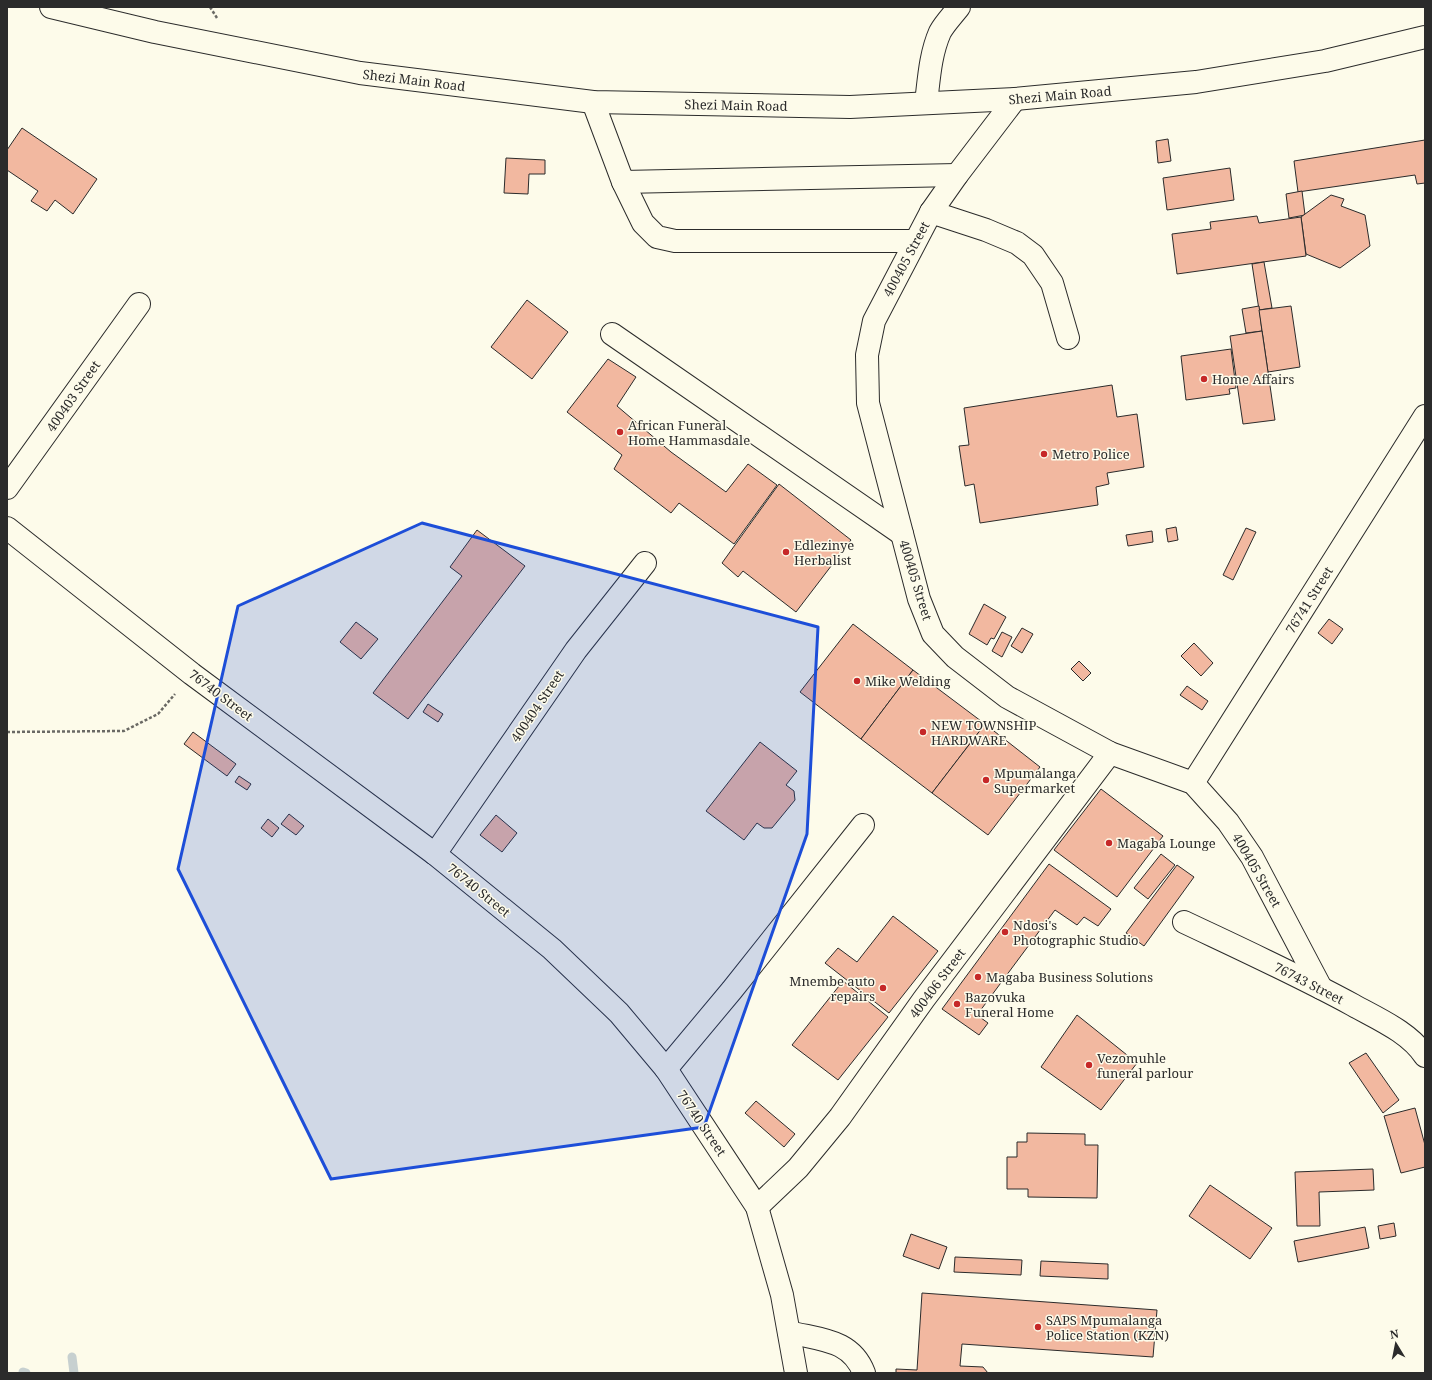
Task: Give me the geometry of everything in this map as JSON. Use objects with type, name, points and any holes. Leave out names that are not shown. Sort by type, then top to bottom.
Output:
[{"type":"street","name":"Shezi Main Road","points":[[51,7],[155,32],[360,74],[593,102],[850,107],[1015,99],[1196,82],[1325,60],[1425,37]]},
{"type":"street","points":[[926,103],[930,63],[935,46],[941,31],[959,7]]},
{"type":"street","name":"400405 Street","points":[[1015,99],[956,175],[931,212],[914,241],[874,321],[867,355],[868,403],[919,599],[933,634],[955,657],[1007,697],[1110,753],[1193,783],[1228,822],[1252,857],[1321,988]]},
{"type":"street","points":[[593,102],[623,182],[643,223],[657,237],[675,241],[914,241]]},
{"type":"street","points":[[623,182],[956,175]]},
{"type":"street","points":[[931,212],[986,230],[1017,243],[1033,255],[1052,283],[1068,338]]},
{"type":"street","name":"400403 Street","points":[[7,488],[139,304]]},
{"type":"street","points":[[612,334],[902,534]]},
{"type":"street","name":"76741 Street","points":[[1193,783],[1425,416]]},
{"type":"street","name":"76740 Street","points":[[7,528],[192,674],[435,854],[552,949],[619,1013],[666,1069],[757,1207],[782,1295],[796,1373]]},
{"type":"street","name":"400404 Street","points":[[435,854],[576,650],[645,563]]},
{"type":"street","name":"400406 Street","points":[[757,1207],[798,1168],[840,1117],[924,999],[1110,753]]},
{"type":"street","points":[[666,1069],[737,984],[863,825]]},
{"type":"street","name":"76743 Street","points":[[1184,922],[1321,988],[1383,1022],[1418,1046],[1425,1056]]},
{"type":"street","points":[[789,1332],[843,1346],[859,1361],[864,1373]]},
{"type":"path","points":[[7,732],[124,730],[158,714],[192,674]]},
{"type":"highlighted area","points":[[422,523],[818,627],[807,834],[704,1127],[331,1179],[178,869],[238,606]]},
{"type":"building","points":[[22,128],[97,179],[73,214],[55,200],[47,211],[31,201],[38,191],[7,170],[7,150]]},
{"type":"building","points":[[1168,139],[1171,161],[1158,163],[1156,141]]},
{"type":"building","points":[[1425,140],[1425,183],[1417,184],[1415,175],[1298,192],[1294,161]]},
{"type":"building","points":[[506,158],[545,160],[545,174],[529,174],[528,194],[504,193]]},
{"type":"building","points":[[1230,168],[1234,200],[1167,210],[1163,178]]},
{"type":"building","points":[[1302,191],[1305,215],[1289,218],[1286,194]]},
{"type":"building","points":[[1331,195],[1344,199],[1341,206],[1365,215],[1370,246],[1340,268],[1306,254],[1301,217]]},
{"type":"building","points":[[1257,216],[1259,223],[1301,217],[1306,256],[1177,274],[1172,234],[1211,229],[1210,222]]},
{"type":"building","points":[[1264,262],[1272,308],[1259,310],[1252,264]]},
{"type":"building","points":[[527,300],[568,332],[532,379],[491,347]]},
{"type":"building","points":[[1259,306],[1262,331],[1246,333],[1242,309]]},
{"type":"building","points":[[1291,306],[1300,367],[1268,372],[1259,310]]},
{"type":"building","points":[[1262,331],[1275,420],[1243,424],[1230,336]]},
{"type":"building","points":[[1231,349],[1236,388],[1229,389],[1230,394],[1186,400],[1181,356]]},
{"type":"building","name":"African Funeral Home Hammasdale","points":[[608,359],[636,377],[617,406],[671,452],[726,492],[748,464],[777,485],[734,544],[679,503],[671,513],[614,469],[622,455],[567,412]]},
{"type":"building","points":[[1112,385],[1117,417],[1137,414],[1144,467],[1107,473],[1109,484],[1096,487],[1098,505],[980,523],[974,484],[965,486],[959,446],[969,445],[964,408]]},
{"type":"building","name":"Edlezinye Herbalist","points":[[779,484],[851,540],[796,612],[743,571],[738,577],[722,563]]},
{"type":"building","points":[[1176,527],[1178,540],[1168,542],[1166,529]]},
{"type":"building","points":[[1246,528],[1256,532],[1233,580],[1223,575]]},
{"type":"building","points":[[477,530],[525,566],[408,719],[373,693],[462,576],[450,567]]},
{"type":"building","points":[[1152,531],[1153,542],[1128,546],[1126,535]]},
{"type":"building","points":[[984,604],[1006,617],[994,639],[991,638],[987,645],[969,634]]},
{"type":"building","points":[[1329,619],[1343,629],[1332,644],[1318,633]]},
{"type":"building","points":[[356,622],[378,639],[361,659],[340,642]]},
{"type":"building","name":"Mike Welding","points":[[853,624],[913,670],[861,739],[800,692]]},
{"type":"building","points":[[1022,628],[1033,634],[1022,653],[1011,646]]},
{"type":"building","points":[[1002,632],[1012,637],[1002,657],[992,651]]},
{"type":"building","points":[[1194,643],[1213,663],[1201,676],[1181,656]]},
{"type":"building","points":[[1079,661],[1091,673],[1083,681],[1071,669]]},
{"type":"building","name":"NEW TOWNSHIP HARDWARE","points":[[913,670],[985,724],[932,793],[861,739]]},
{"type":"building","points":[[1187,686],[1208,701],[1202,710],[1180,695]]},
{"type":"building","points":[[428,704],[443,714],[438,722],[423,712]]},
{"type":"building","name":"Mpumalanga Supermarket","points":[[985,724],[1040,767],[988,835],[932,793]]},
{"type":"building","points":[[193,732],[236,764],[227,776],[184,744]]},
{"type":"building","points":[[760,742],[797,771],[786,785],[794,791],[795,800],[772,828],[764,828],[757,823],[744,840],[706,811]]},
{"type":"building","points":[[239,776],[251,784],[247,790],[235,782]]},
{"type":"building","name":"Magaba Lounge","points":[[1101,789],[1163,836],[1117,897],[1054,850]]},
{"type":"building","points":[[289,814],[304,826],[296,835],[281,824]]},
{"type":"building","points":[[496,815],[517,833],[502,852],[480,835]]},
{"type":"building","points":[[268,819],[279,828],[272,837],[261,828]]},
{"type":"building","points":[[1161,854],[1175,865],[1148,899],[1134,888]]},
{"type":"building","points":[[1049,864],[1111,909],[1098,926],[1084,917],[1077,925],[1055,910],[977,1015],[988,1023],[979,1035],[942,1009]]},
{"type":"building","points":[[1177,865],[1194,877],[1144,946],[1126,933]]},
{"type":"building","name":"Mnembe auto repairs","points":[[893,916],[938,951],[889,1013],[825,963],[838,948],[857,962]]},
{"type":"building","points":[[843,981],[888,1017],[838,1080],[792,1045]]},
{"type":"building","name":"Vezomuhle funeral parlour","points":[[1077,1015],[1137,1063],[1101,1110],[1041,1067]]},
{"type":"building","points":[[1366,1053],[1399,1100],[1383,1113],[1349,1063]]},
{"type":"building","points":[[756,1101],[795,1134],[784,1147],[745,1113]]},
{"type":"building","points":[[1415,1108],[1425,1145],[1425,1167],[1401,1173],[1384,1116]]},
{"type":"building","points":[[1027,1133],[1085,1134],[1085,1145],[1098,1145],[1097,1198],[1028,1197],[1028,1189],[1007,1189],[1007,1157],[1017,1157],[1017,1142],[1027,1142]]},
{"type":"building","points":[[1373,1169],[1374,1190],[1319,1192],[1320,1226],[1297,1226],[1295,1172]]},
{"type":"building","points":[[1210,1185],[1272,1228],[1250,1259],[1189,1216]]},
{"type":"building","points":[[1394,1223],[1396,1236],[1380,1239],[1378,1226]]},
{"type":"building","points":[[1365,1227],[1369,1248],[1298,1262],[1294,1241]]},
{"type":"building","points":[[911,1234],[947,1247],[939,1269],[903,1256]]},
{"type":"building","points":[[955,1257],[1022,1260],[1021,1275],[954,1272]]},
{"type":"building","points":[[1041,1261],[1108,1264],[1108,1279],[1040,1276]]},
{"type":"building","name":"SAPS Mpumalanga Police Station (KZN)","points":[[922,1293],[1157,1310],[1153,1357],[962,1344],[960,1366],[983,1367],[988,1373],[896,1373],[896,1369],[917,1370]]},
{"type":"waterway","points":[[72,1357],[74,1373]]},
{"type":"place","name":"Home Affairs","points":[[1204,379]]},
{"type":"place","name":"African Funeral Home Hammasdale","points":[[620,432]]},
{"type":"place","name":"Metro Police","points":[[1044,454]]},
{"type":"place","name":"Edlezinye Herbalist","points":[[786,552]]},
{"type":"place","name":"Mike Welding","points":[[857,681]]},
{"type":"place","name":"NEW TOWNSHIP HARDWARE","points":[[923,732]]},
{"type":"place","name":"Mpumalanga Supermarket","points":[[986,780]]},
{"type":"place","name":"Magaba Lounge","points":[[1109,843]]},
{"type":"place","name":"Ndosi's Photographic Studio","points":[[1005,932]]},
{"type":"place","name":"Magaba Business Solutions","points":[[978,977]]},
{"type":"place","name":"Mnembe auto repairs","points":[[883,988]]},
{"type":"place","name":"Bazovuka Funeral Home","points":[[957,1004]]},
{"type":"place","name":"Vezomuhle funeral parlour","points":[[1089,1065]]},
{"type":"place","name":"SAPS Mpumalanga Police Station (KZN)","points":[[1038,1327]]}]
